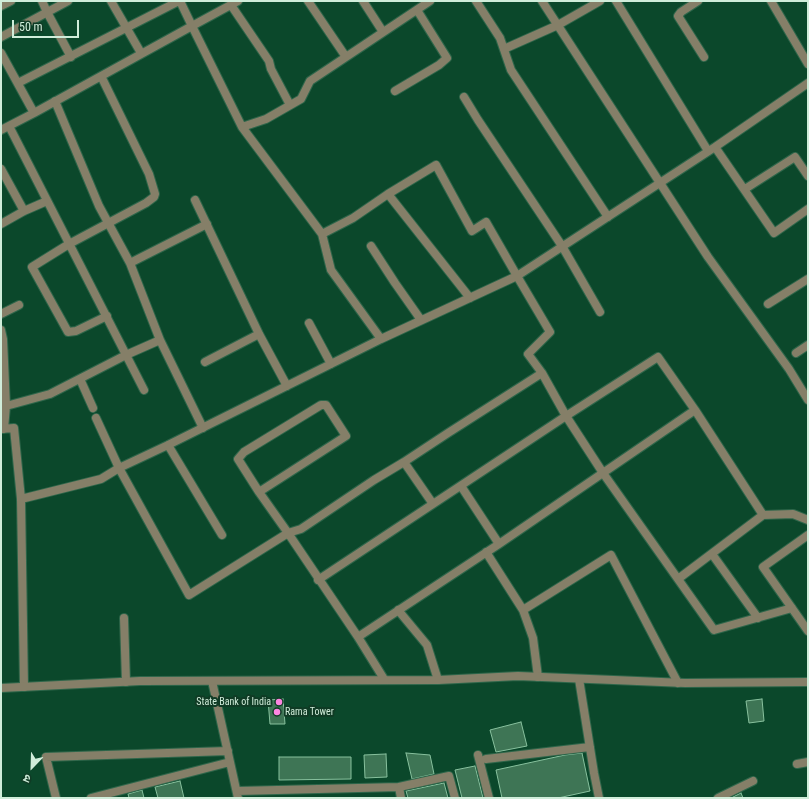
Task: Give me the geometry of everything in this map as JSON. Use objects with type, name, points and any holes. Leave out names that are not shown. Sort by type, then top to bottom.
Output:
[{"type":"street","points":[[1,6],[11,1]]},
{"type":"street","points":[[42,1],[46,12],[71,57]]},
{"type":"street","points":[[1,37],[68,1]]},
{"type":"street","points":[[111,1],[141,53]]},
{"type":"street","points":[[18,83],[180,1],[242,127],[322,234],[331,270],[381,338]]},
{"type":"street","points":[[308,1],[346,57]]},
{"type":"street","points":[[363,1],[383,32]]},
{"type":"street","points":[[242,127],[266,119],[301,99],[310,81],[430,1]]},
{"type":"street","points":[[476,1],[500,38],[511,70],[608,217]]},
{"type":"street","points":[[542,1],[708,257],[789,369],[808,400]]},
{"type":"street","points":[[504,49],[558,25],[600,1]]},
{"type":"street","points":[[616,1],[711,149],[745,189],[774,233],[808,208]]},
{"type":"street","points":[[698,1],[681,12],[678,16],[704,58]]},
{"type":"street","points":[[771,1],[808,64]]},
{"type":"street","points":[[144,390],[47,200],[5,128],[235,3],[269,61],[271,69],[290,105]]},
{"type":"street","points":[[395,91],[439,65],[447,58],[417,10]]},
{"type":"street","points":[[1,53],[34,113]]},
{"type":"street","points":[[101,76],[149,174],[155,194],[154,197],[146,203],[69,244],[32,267],[68,332],[76,331],[106,316]]},
{"type":"street","points":[[21,499],[101,479],[119,468],[203,428],[381,338],[517,276],[711,149],[808,83]]},
{"type":"street","points":[[464,97],[562,247],[600,312]]},
{"type":"street","points":[[55,101],[99,206],[130,263],[160,340],[203,428]]},
{"type":"street","points":[[745,189],[795,157],[808,176]]},
{"type":"street","points":[[322,234],[353,218],[388,194],[436,166],[472,231],[486,222],[550,332],[528,354],[542,373],[566,416],[603,473],[714,630],[792,608]]},
{"type":"street","points":[[1,169],[24,211]]},
{"type":"street","points":[[388,194],[470,298]]},
{"type":"street","points":[[2,223],[47,200]]},
{"type":"street","points":[[195,200],[259,334],[287,386]]},
{"type":"street","points":[[130,263],[206,224]]},
{"type":"street","points":[[371,246],[421,320]]},
{"type":"street","points":[[768,304],[808,279]]},
{"type":"street","points":[[1,314],[19,305]]},
{"type":"street","points":[[308,323],[331,364]]},
{"type":"street","points":[[1,330],[3,339],[6,406],[3,429],[14,428],[21,499],[24,687]]},
{"type":"street","points":[[205,362],[259,334]]},
{"type":"street","points":[[6,406],[50,394],[126,355],[160,340]]},
{"type":"street","points":[[796,353],[808,345]]},
{"type":"street","points":[[318,580],[658,357],[695,410],[763,516]]},
{"type":"street","points":[[96,418],[119,468],[189,595],[288,533],[301,529],[374,480],[542,373]]},
{"type":"street","points":[[80,379],[93,408]]},
{"type":"street","points":[[259,492],[346,436],[326,405],[321,405],[244,452],[238,459],[259,492],[288,533],[318,580],[358,637],[384,679]]},
{"type":"street","points":[[358,637],[499,544],[695,410]]},
{"type":"street","points":[[168,445],[222,535]]},
{"type":"street","points":[[404,462],[433,504]]},
{"type":"street","points":[[461,486],[499,544]]},
{"type":"street","points":[[678,579],[763,516],[793,514],[808,520]]},
{"type":"street","points":[[808,535],[763,567],[808,631]]},
{"type":"street","points":[[486,552],[523,610],[533,638],[538,677]]},
{"type":"street","points":[[712,554],[758,618]]},
{"type":"street","points":[[523,610],[611,555],[678,683]]},
{"type":"street","points":[[398,610],[427,645],[438,680]]},
{"type":"street","points":[[124,618],[126,682]]},
{"type":"street","points":[[1,688],[126,682],[384,679],[438,680],[518,676],[678,683],[808,682]]},
{"type":"street","points":[[579,679],[599,798]]},
{"type":"street","points":[[212,681],[237,794],[399,787],[449,776],[455,798]]},
{"type":"street","points":[[486,759],[590,748]]},
{"type":"street","points":[[56,798],[46,757],[228,751]]},
{"type":"street","points":[[478,755],[489,798]]},
{"type":"street","points":[[91,798],[230,762]]},
{"type":"street","points":[[797,764],[808,762]]},
{"type":"street","points":[[718,798],[753,781]]},
{"type":"street","points":[[399,787],[401,798]]},
{"type":"building","name":"Rama Tower","points":[[283,699],[285,724],[270,724],[268,700]]},
{"type":"building","points":[[762,699],[764,721],[749,723],[746,701]]},
{"type":"building","points":[[521,722],[527,746],[496,752],[490,730]]},
{"type":"building","points":[[406,753],[430,755],[434,774],[412,779]]},
{"type":"building","points":[[582,753],[590,791],[558,798],[502,798],[496,770],[565,755]]},
{"type":"building","points":[[386,754],[387,777],[365,778],[364,755]]},
{"type":"building","points":[[279,757],[351,757],[351,779],[279,780]]},
{"type":"building","points":[[475,766],[483,798],[462,798],[455,770]]},
{"type":"building","points":[[180,781],[184,798],[158,798],[155,787]]},
{"type":"building","points":[[444,783],[448,798],[408,798],[406,791]]},
{"type":"building","points":[[142,790],[144,798],[129,798],[128,794]]},
{"type":"building","points":[[741,793],[743,798],[731,798]]},
{"type":"place","name":"State Bank of India","points":[[279,702]]},
{"type":"place","name":"Rama Tower","points":[[277,712]]}]
